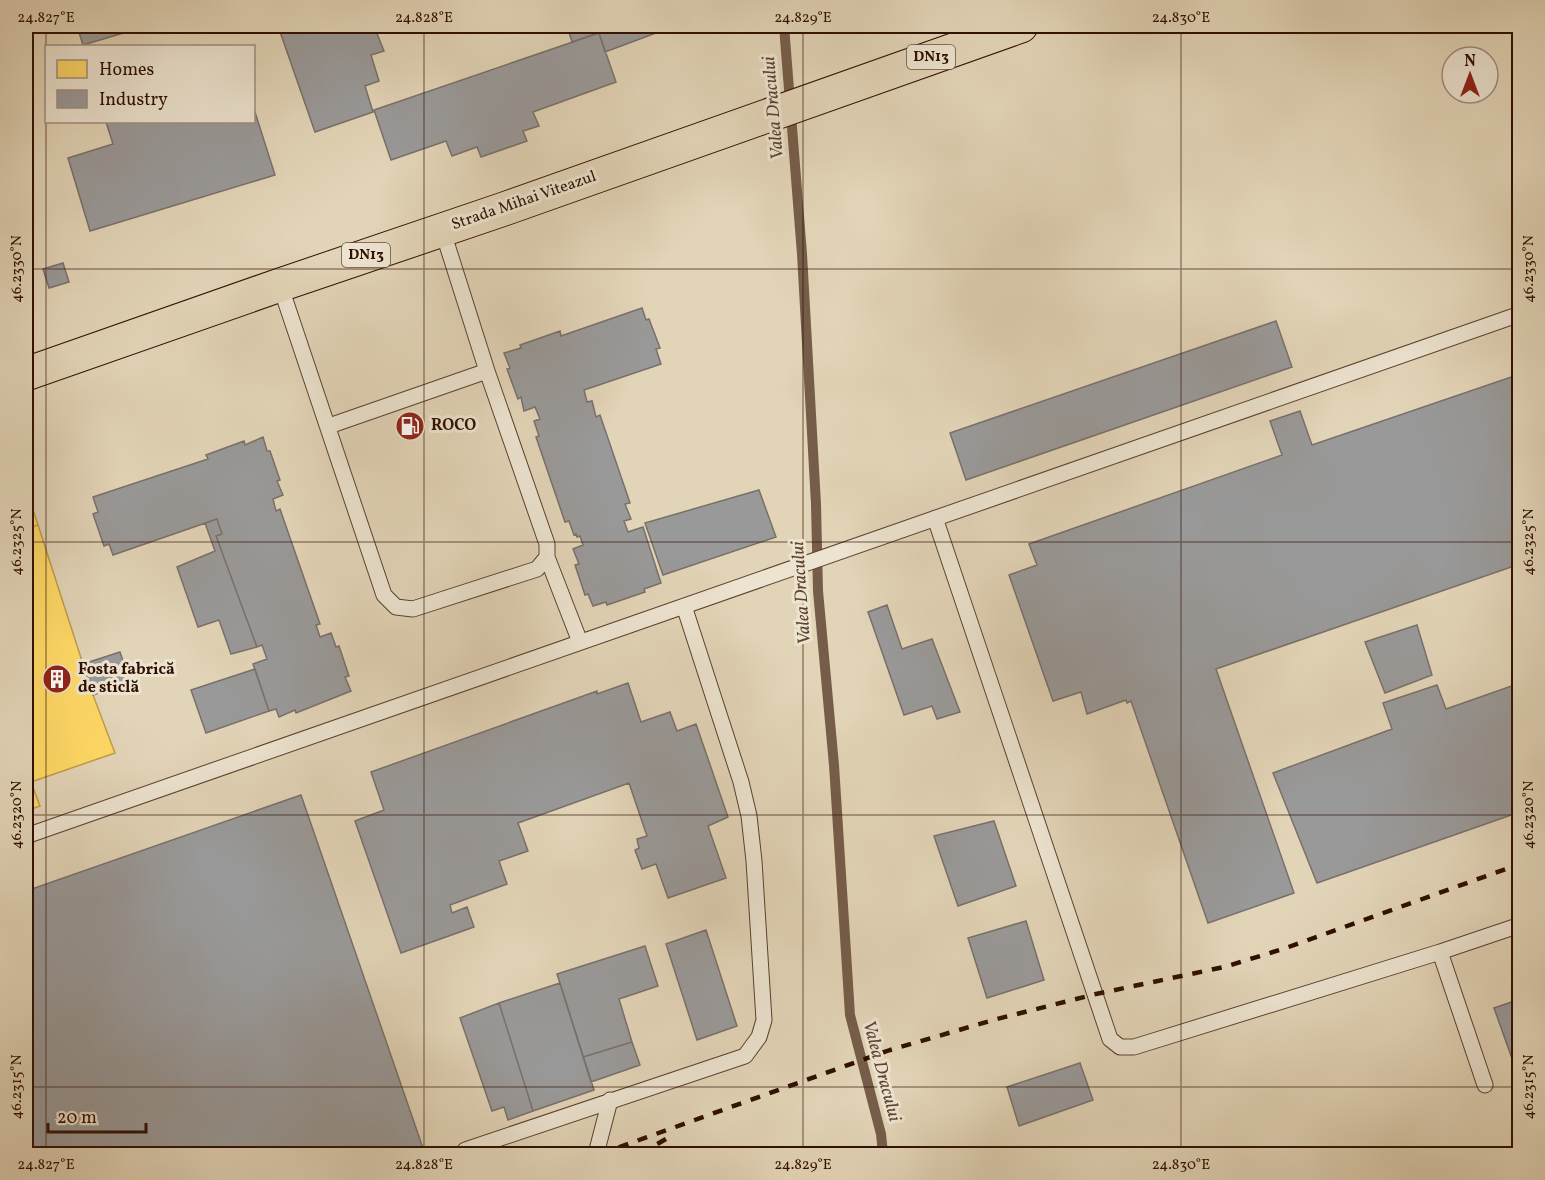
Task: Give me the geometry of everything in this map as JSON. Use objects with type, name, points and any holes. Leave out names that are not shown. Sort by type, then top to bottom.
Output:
[{"type":"highway","name":"Strada Mihai Viteazul","points":[[26,374],[1021,26]]},
{"type":"lane","points":[[441,230],[547,544],[547,557],[580,642]]},
{"type":"lane","points":[[279,285],[329,426],[384,595],[396,607],[413,609],[537,569],[547,557]]},
{"type":"lane","points":[[26,836],[1520,314]]},
{"type":"lane","points":[[329,426],[487,371]]},
{"type":"lane","points":[[935,518],[1110,1039],[1120,1047],[1134,1047],[1520,925]]},
{"type":"lane","points":[[465,1150],[745,1056],[759,1037],[764,1020],[749,816],[741,782],[684,606]]},
{"type":"lane","points":[[1440,952],[1485,1085]]},
{"type":"lane","points":[[596,1155],[610,1100]]},
{"type":"building: Homes","points":[[29,497],[38,525],[26,529],[26,498]]},
{"type":"building: Homes","name":"Fosta fabrică de sticlă","points":[[38,525],[93,695],[115,753],[31,782],[40,806],[26,811],[26,529]]},
{"type":"building: Industry","points":[[77,26],[147,26],[83,45]]},
{"type":"building: Industry","points":[[278,26],[374,26],[384,51],[371,55],[379,81],[365,86],[373,112],[315,132]]},
{"type":"building: Industry","points":[[567,26],[618,26],[572,42]]},
{"type":"building: Industry","points":[[618,26],[663,26],[664,30],[605,52],[599,33]]},
{"type":"building: Industry","points":[[599,33],[616,82],[533,112],[539,126],[523,131],[527,141],[481,157],[477,147],[452,156],[446,141],[391,160],[374,110]]},
{"type":"building: Industry","points":[[255,112],[275,175],[90,231],[68,158],[113,144],[106,123],[255,123]]},
{"type":"building: Industry","points":[[63,263],[69,282],[49,288],[43,269]]},
{"type":"building: Industry","points":[[642,308],[646,320],[649,319],[660,348],[656,349],[661,364],[584,390],[587,402],[592,401],[596,417],[600,415],[630,503],[625,504],[631,519],[624,521],[628,532],[643,527],[661,583],[644,589],[645,592],[607,605],[606,602],[593,606],[588,594],[585,595],[575,565],[579,564],[573,549],[583,545],[580,536],[574,535],[569,521],[565,522],[536,437],[539,436],[534,421],[540,419],[535,407],[524,411],[521,397],[518,399],[507,369],[510,368],[504,353],[560,331],[561,336]]},
{"type":"building: Industry","points":[[1276,321],[1292,367],[966,480],[950,433]]},
{"type":"building: Industry","points":[[1520,374],[1520,564],[1216,669],[1294,893],[1208,923],[1131,701],[1127,703],[1126,700],[1087,714],[1081,692],[1053,701],[1009,575],[1037,565],[1029,544],[1282,455],[1270,421],[1300,411],[1312,445]]},
{"type":"building: Industry","points":[[263,437],[280,480],[277,481],[283,495],[273,499],[276,511],[280,509],[320,624],[316,625],[320,637],[331,633],[336,647],[339,646],[349,676],[345,677],[351,691],[296,713],[295,710],[279,717],[276,709],[269,711],[253,664],[267,659],[262,645],[257,647],[216,536],[222,534],[217,519],[113,555],[109,544],[104,546],[93,514],[98,512],[93,497],[208,459],[206,455],[244,441],[245,445]]},
{"type":"building: Industry","points":[[759,490],[776,537],[663,575],[645,523]]},
{"type":"building: Industry","points":[[217,519],[222,534],[216,536],[257,647],[231,654],[219,620],[198,627],[177,567],[215,551],[205,523]]},
{"type":"building: Industry","points":[[887,605],[902,649],[932,639],[960,712],[937,719],[932,706],[904,715],[868,612]]},
{"type":"building: Industry","points":[[1417,625],[1432,675],[1385,693],[1365,642]]},
{"type":"building: Industry","points":[[120,652],[130,682],[93,695],[83,664]]},
{"type":"building: Industry","points":[[255,669],[269,711],[206,733],[191,690]]},
{"type":"building: Industry","points":[[628,683],[641,722],[670,712],[677,731],[696,724],[728,817],[708,826],[726,878],[668,898],[656,864],[642,869],[635,850],[639,848],[637,839],[647,836],[629,783],[518,823],[528,851],[499,861],[507,884],[450,905],[452,913],[467,907],[474,927],[401,953],[355,821],[384,810],[371,772],[597,691],[597,694]]},
{"type":"building: Industry","points":[[1520,683],[1520,812],[1317,883],[1273,773],[1392,729],[1383,703],[1437,685],[1446,709]]},
{"type":"building: Industry","points":[[301,795],[425,1154],[26,1154],[26,891]]},
{"type":"building: Industry","points":[[994,821],[1016,886],[958,906],[934,836]]},
{"type":"building: Industry","points":[[1026,921],[1044,980],[987,998],[968,938]]},
{"type":"building: Industry","points":[[706,930],[737,1026],[697,1040],[666,944]]},
{"type":"building: Industry","points":[[645,946],[658,986],[619,999],[632,1042],[583,1057],[557,974]]},
{"type":"building: Industry","points":[[560,983],[594,1090],[533,1111],[499,1003]]},
{"type":"building: Industry","points":[[1520,999],[1520,1081],[1494,1008]]},
{"type":"building: Industry","points":[[499,1003],[533,1111],[508,1120],[504,1107],[492,1111],[460,1018]]},
{"type":"building: Industry","points":[[632,1042],[640,1065],[591,1082],[583,1057]]},
{"type":"building: Industry","points":[[1080,1063],[1093,1100],[1019,1126],[1007,1087]]},
{"type":"waterway","name":"Valea Dracului","points":[[784,26],[802,254],[816,504],[818,591],[834,765],[850,1015],[881,1134],[883,1154]]},
{"type":"railway","points":[[600,1154],[890,1050],[997,1019],[1096,994],[1224,967],[1283,949],[1520,864]]},
{"type":"railway","points":[[640,1154],[671,1136]]},
{"type":"place","name":"ROCO","points":[[410,426]]},
{"type":"place","name":"Fosta fabrică de sticlă","points":[[57,679]]}]
